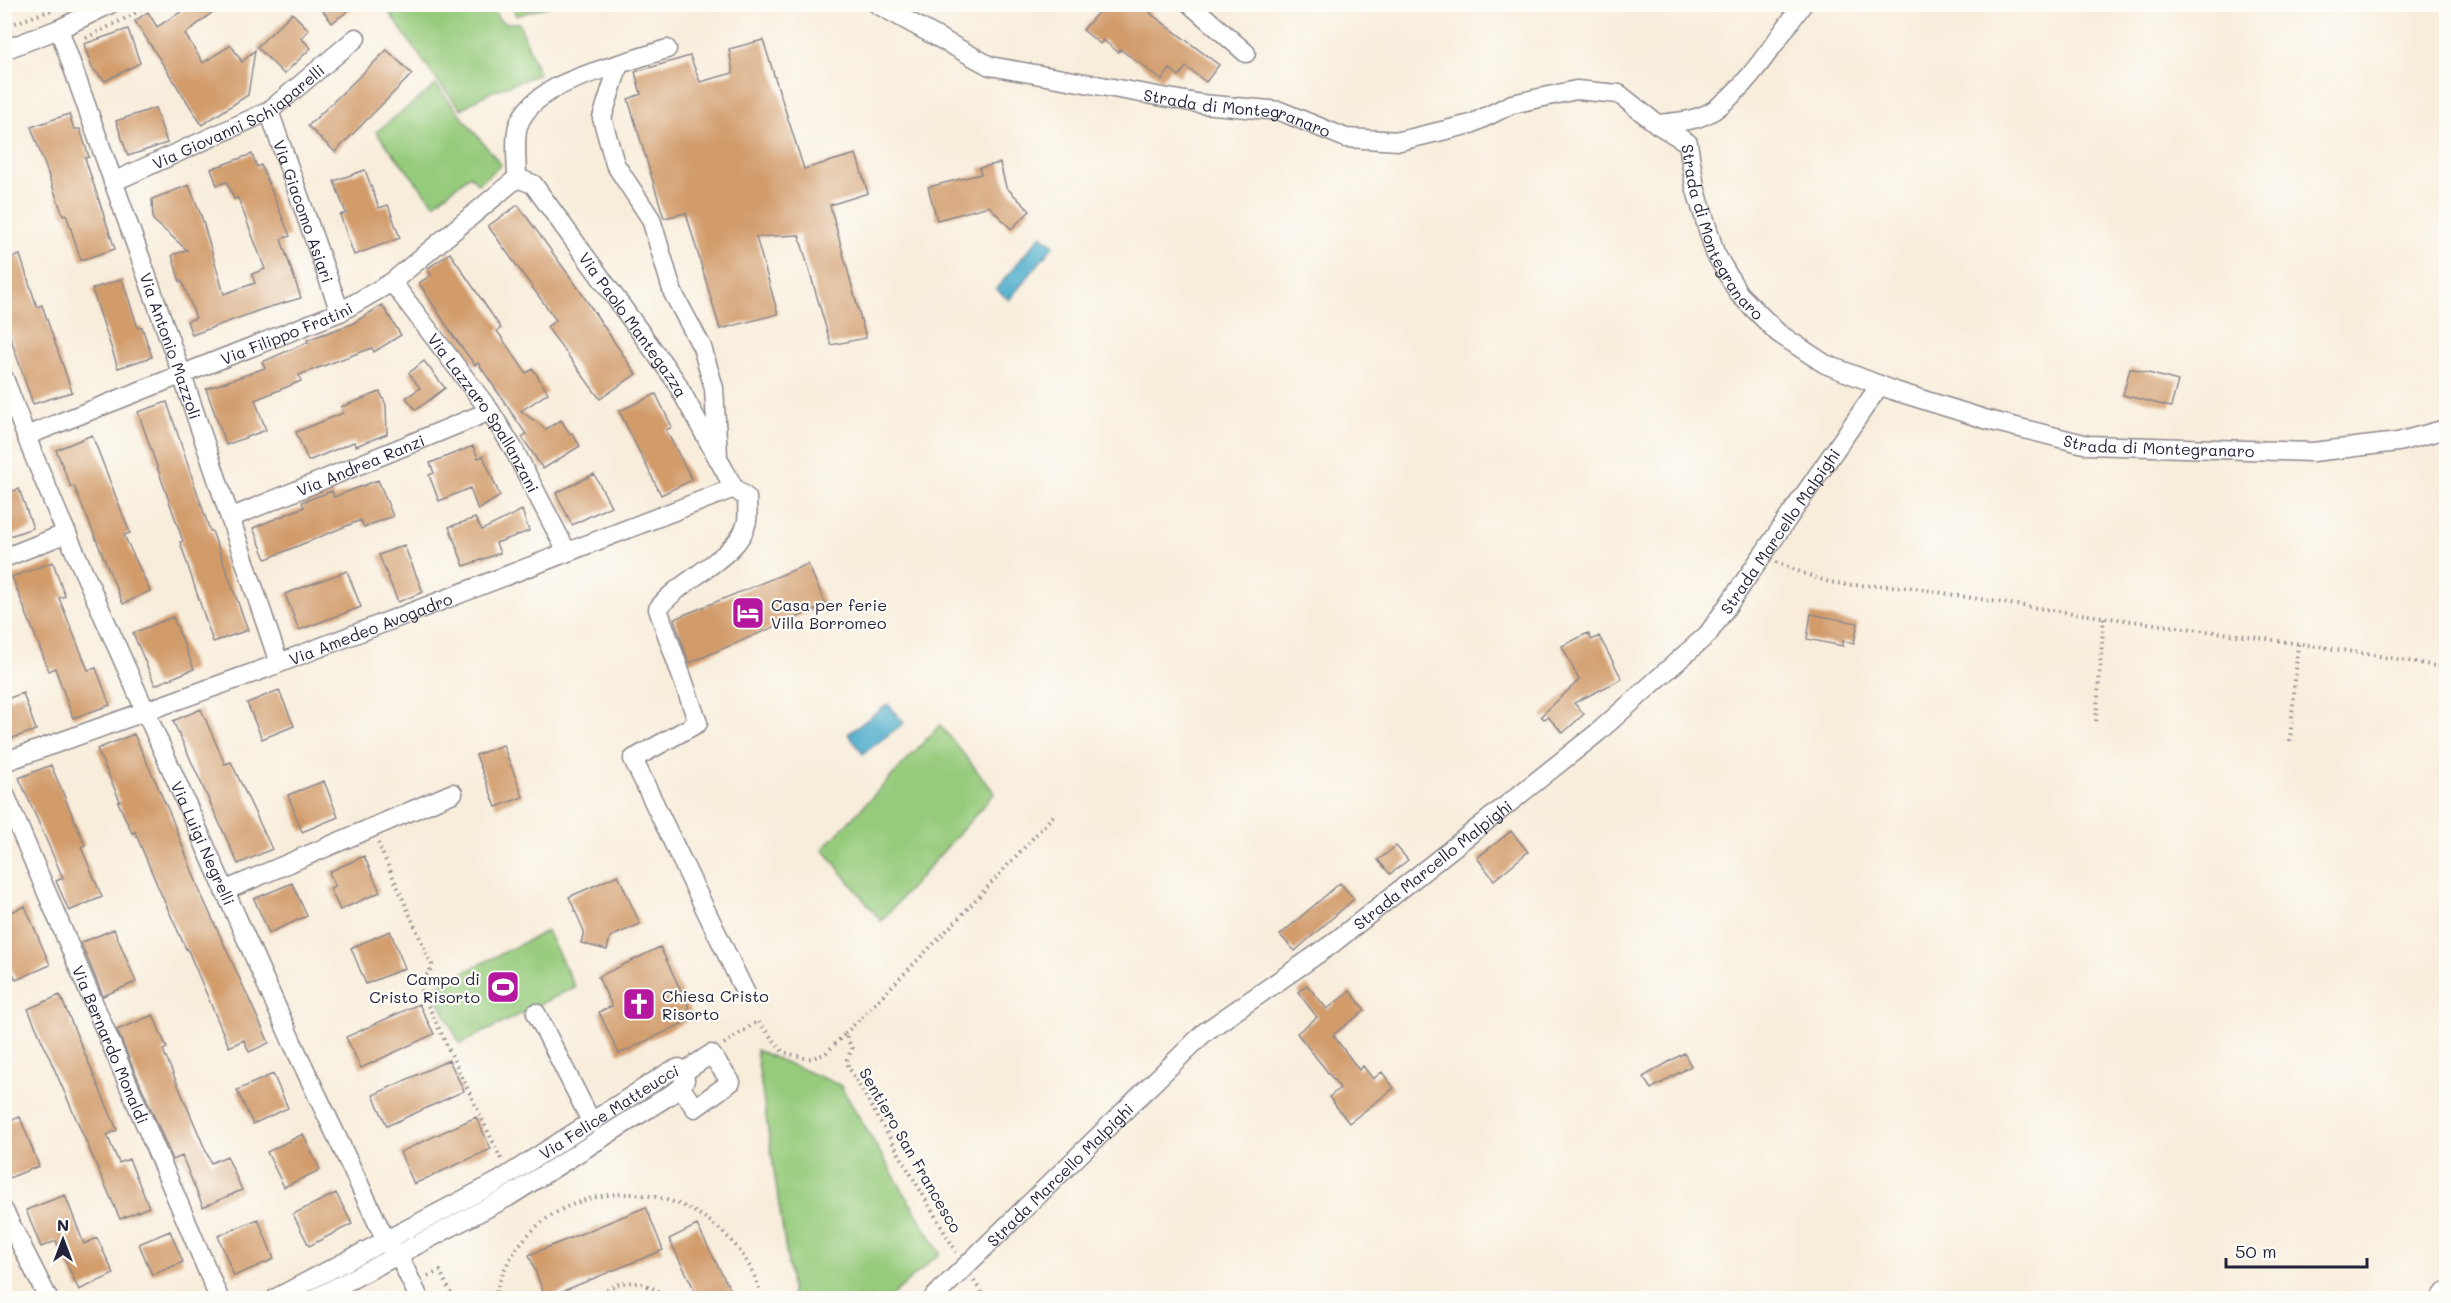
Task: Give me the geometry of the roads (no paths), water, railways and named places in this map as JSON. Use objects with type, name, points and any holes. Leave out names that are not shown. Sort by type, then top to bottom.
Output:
[{"type":"street","points":[[4,50],[59,30],[110,4]]},
{"type":"street","name":"Strada di Montegranaro","points":[[877,4],[990,66],[1202,104],[1280,111],[1346,138],[1400,141],[1471,124],[1512,104],[1576,90],[1620,94],[1657,124],[1688,143],[1695,187],[1715,253],[1739,294],[1778,333],[1824,364],[1880,386],[1988,420],[2088,445],[2313,452],[2398,442],[2446,429]]},
{"type":"street","points":[[1190,4],[1246,53]]},
{"type":"street","points":[[1657,124],[1687,120],[1713,111],[1737,91],[1803,4]]},
{"type":"street","name":"Via Antonio Mazzoli","points":[[59,30],[182,375],[279,663]]},
{"type":"street","name":"Via Giovanni Schiaparelli","points":[[113,182],[268,111],[356,38]]},
{"type":"street","points":[[517,178],[518,126],[534,102],[570,80],[667,49]]},
{"type":"street","points":[[619,64],[602,118],[615,165],[651,219],[673,293],[702,347],[714,388],[718,458]]},
{"type":"street","name":"Via Giacomo Asiari","points":[[268,111],[340,312]]},
{"type":"street","name":"Via Filippo Fratini","points":[[26,436],[340,312],[392,282],[517,178]]},
{"type":"street","name":"Via Paolo Mantegazza","points":[[517,178],[533,184],[668,371],[734,488],[747,498],[747,524],[730,551],[667,596],[658,609],[698,723],[633,759],[746,994]]},
{"type":"street","name":"Via Lazzaro Spallanzani","points":[[392,282],[490,411],[513,448],[567,552]]},
{"type":"street","name":"Via Luigi Negrelli","points":[[4,378],[67,533],[224,891],[386,1241],[399,1256],[419,1299]]},
{"type":"street","name":"Strada Marcello Malpighi","points":[[933,1299],[964,1266],[1205,1032],[1332,944],[1597,733],[1708,634],[1880,386]]},
{"type":"street","name":"Via Andrea Ranzi","points":[[230,518],[490,411]]},
{"type":"street","name":"Via Amedeo Avogadro","points":[[4,762],[279,663],[734,488]]},
{"type":"street","points":[[4,558],[67,533]]},
{"type":"street","name":"Via Bernardo Monaldi","points":[[4,792],[219,1299]]},
{"type":"street","points":[[224,891],[453,793]]},
{"type":"street","points":[[536,1013],[592,1124]]},
{"type":"street","points":[[711,1054],[731,1082],[695,1108],[678,1077],[711,1054]]},
{"type":"street","name":"Via Felice Matteucci","points":[[276,1299],[509,1175],[592,1124],[678,1077]]},
{"type":"street","name":"Via Felice Matteucci","points":[[316,1299],[508,1197],[678,1077]]},
{"type":"street","points":[[4,1210],[48,1299]]},
{"type":"street","points":[[2441,1299],[2446,1291]]},
{"type":"water","points":[[1041,235],[1054,245],[1009,300],[996,289]]},
{"type":"water","points":[[888,704],[904,723],[863,754],[848,734]]},
{"type":"place","name":"Casa per ferie Villa Borromeo","points":[[748,613]]},
{"type":"place","name":"Campo di Cristo Risorto","points":[[503,987]]},
{"type":"place","name":"Chiesa Cristo Risorto","points":[[639,1004]]}]
